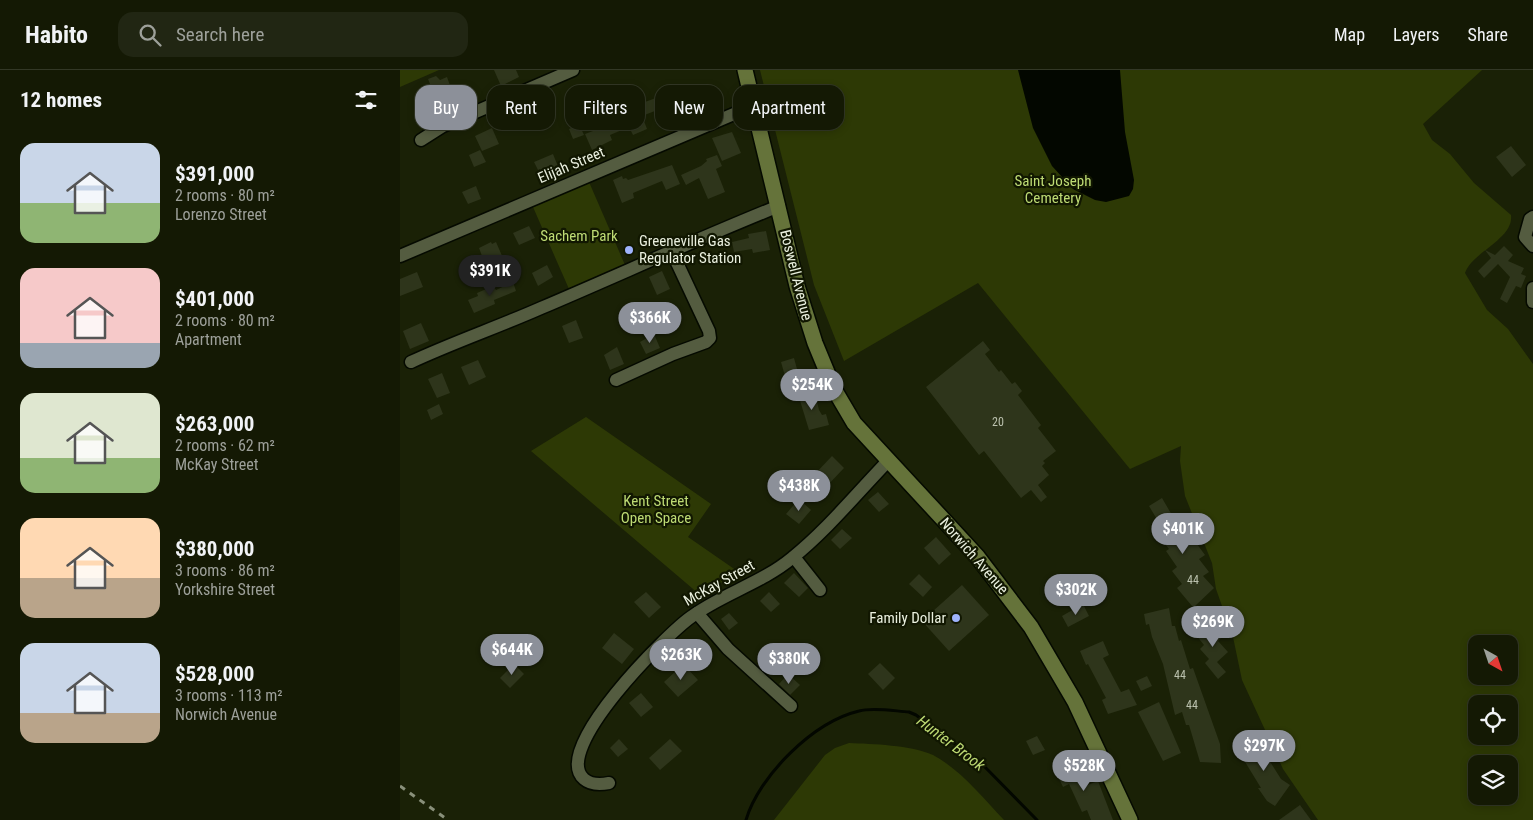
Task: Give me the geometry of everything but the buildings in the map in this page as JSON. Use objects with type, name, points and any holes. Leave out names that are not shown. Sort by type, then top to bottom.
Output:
[{"type":"main road","name":"Boswell Avenue","points":[[745,70],[749,85]]},
{"type":"main road","name":"Boswell Avenue","points":[[761,130],[797,286],[815,343],[834,389],[854,423],[888,461]]},
{"type":"main road","name":"Norwich Avenue","points":[[888,461],[977,556],[1031,627],[1075,702],[1130,820]]},
{"type":"street","points":[[421,140],[443,126],[573,70]]},
{"type":"street","name":"Elijah Street","points":[[400,256],[733,114]]},
{"type":"street","points":[[411,362],[450,344],[542,308],[671,250],[779,206]]},
{"type":"street","points":[[1533,217],[1530,220],[1525,237],[1533,246]]},
{"type":"street","points":[[616,380],[673,354],[706,342],[710,338],[709,331],[671,250]]},
{"type":"street","points":[[1533,288],[1533,302]]},
{"type":"street","name":"McKay Street","points":[[608,783],[599,785],[589,783],[581,777],[578,768],[589,731],[600,711],[614,694],[672,634],[697,613],[765,576],[794,557],[888,461]]},
{"type":"street","points":[[794,557],[820,590]]},
{"type":"street","points":[[697,613],[710,631],[746,668],[791,706]]},
{"type":"green space","points":[[400,70],[439,70],[400,87]]},
{"type":"green space","name":"Saint Joseph Cemetery","points":[[760,70],[1482,70],[1423,124],[1432,140],[1450,154],[1474,183],[1511,215],[1510,224],[1506,231],[1469,265],[1465,273],[1487,310],[1508,329],[1533,364],[1533,820],[1318,820],[1283,769],[1242,680],[1233,637],[1216,589],[1212,563],[1185,496],[1180,461],[1181,446],[1130,469],[978,283],[844,361],[814,285],[775,130],[844,130],[844,85],[764,85]]},
{"type":"green space","name":"Sachem Park","points":[[589,182],[625,265],[569,289],[533,207]]},
{"type":"green space","name":"Kent Street Open Space","points":[[586,417],[711,504],[688,537],[740,573],[699,594],[531,451]]},
{"type":"green space","points":[[849,743],[903,747],[933,755],[962,776],[1004,820],[774,820],[825,755],[835,748]]},
{"type":"shaded area","points":[[1018,70],[1120,70],[1125,132],[1134,180],[1133,189],[1129,196],[1106,202],[1095,200],[1073,189],[1052,166],[1033,128]]},
{"type":"waterway","name":"Hunter Brook","points":[[746,820],[753,803],[775,769],[806,739],[841,717],[859,711],[877,709],[909,712],[916,715],[982,764],[1037,820]]},
{"type":"railway","points":[[400,786],[448,820]]},
{"type":"place","name":"Greeneville Gas Regulator Station","points":[[629,250]]},
{"type":"place","name":"Family Dollar","points":[[956,618]]}]
